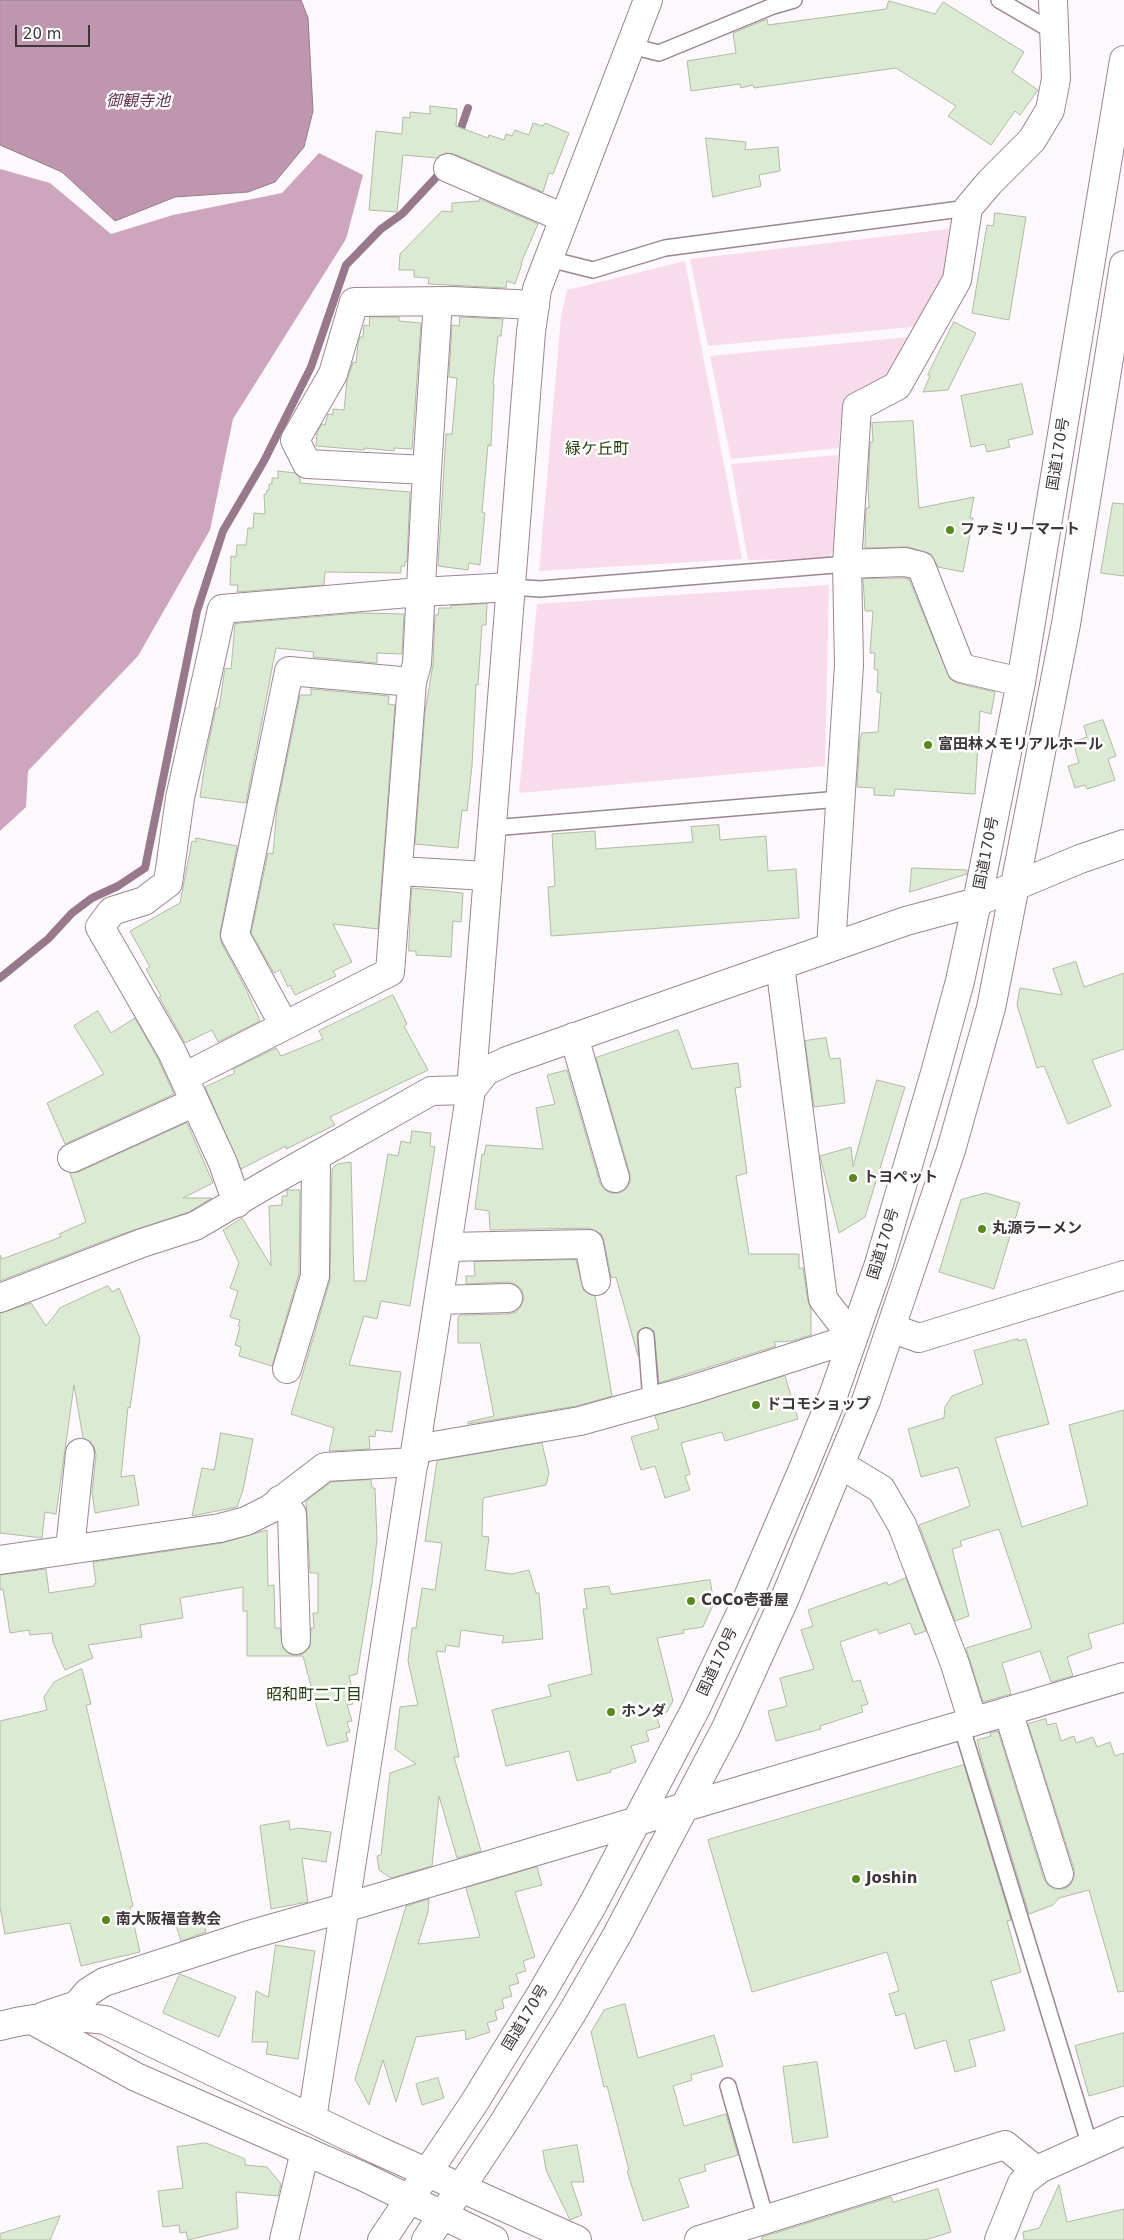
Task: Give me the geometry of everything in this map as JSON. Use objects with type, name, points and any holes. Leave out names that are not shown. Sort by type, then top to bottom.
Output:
[{"type":"main road","points":[[312,2119],[471,1090],[530,342],[537,288],[648,0]]},
{"type":"main road","points":[[832,947],[849,665],[847,564],[857,407],[897,386],[957,280],[968,208],[990,182],[1032,140],[1050,110],[1056,80],[1053,0]]},
{"type":"main road","name":"国道170号","points":[[382,2240],[474,2103],[542,1994],[696,1708],[745,1604],[803,1469],[834,1393],[879,1264],[960,982],[977,902],[1021,682],[1124,60]]},
{"type":"main road","points":[[448,168],[564,218]]},
{"type":"main road","points":[[426,2240],[572,2013],[617,1935],[726,1728],[785,1598],[866,1401],[951,1150],[991,1008],[1066,624],[1124,265]]},
{"type":"main road","points":[[427,470],[307,464],[295,440],[333,374],[354,302],[438,301],[535,305]]},
{"type":"main road","points":[[184,1077],[390,972],[412,682],[417,664],[438,301]]},
{"type":"main road","points":[[847,564],[905,562],[921,566],[961,668],[1021,682]]},
{"type":"main road","points":[[237,1202],[223,1163],[172,1052],[100,927],[112,911],[144,901],[168,883],[180,798],[222,609],[420,592],[511,587]]},
{"type":"main road","points":[[284,1025],[236,935],[288,671],[412,682]]},
{"type":"main road","points":[[471,1090],[486,1071],[507,1061],[906,921],[977,902],[1080,859],[1124,844]]},
{"type":"main road","points":[[398,871],[488,876]]},
{"type":"main road","points":[[0,1560],[220,1528],[246,1521],[270,1508],[325,1467],[415,1455],[580,1421],[651,1401],[853,1338],[823,1299],[780,965]]},
{"type":"main road","points":[[574,1037],[615,1178]]},
{"type":"main road","points":[[0,1298],[142,1243],[196,1226],[431,1091],[471,1090]]},
{"type":"main road","points":[[72,1158],[195,1102]]},
{"type":"main road","points":[[287,1369],[315,1276],[316,1156]]},
{"type":"main road","points":[[447,1247],[589,1244],[596,1281]]},
{"type":"main road","points":[[891,1328],[919,1338],[1124,1275]]},
{"type":"main road","points":[[439,1300],[508,1298]]},
{"type":"main road","points":[[70,1549],[80,1453]]},
{"type":"main road","points":[[840,1465],[881,1489],[902,1525],[955,1664],[967,1723]]},
{"type":"main road","points":[[280,1500],[292,1514],[296,1640]]},
{"type":"main road","points":[[32,2020],[77,2005],[88,1992],[104,1982],[249,1935],[1124,1677]]},
{"type":"main road","points":[[1008,1711],[1059,1874]]},
{"type":"main road","points":[[0,2026],[32,2020],[81,2016],[105,2020],[312,2119],[577,2240]]},
{"type":"main road","points":[[32,2020],[136,2077],[305,2151],[494,2240]]},
{"type":"main road","points":[[999,2240],[1022,2183],[1037,2171],[1124,2131]]},
{"type":"main road","points":[[699,2240],[1005,2146],[1037,2171]]},
{"type":"main road","points":[[284,2240],[305,2151]]},
{"type":"lane","points":[[631,46],[658,53],[764,9],[794,0]]},
{"type":"lane","points":[[999,0],[1054,32]]},
{"type":"lane","points":[[549,259],[593,270],[665,248],[968,208]]},
{"type":"lane","points":[[511,587],[540,588],[847,564]]},
{"type":"lane","points":[[492,828],[840,799]]},
{"type":"lane","points":[[646,1336],[651,1401]]},
{"type":"lane","points":[[967,1723],[1090,2146]]},
{"type":"lane","points":[[728,2086],[766,2219]]},
{"type":"shaded area","points":[[319,153],[363,175],[346,239],[233,419],[210,530],[138,656],[28,771],[26,807],[0,831],[0,169],[50,183],[111,234],[173,215],[282,193]]},
{"type":"shaded area","points":[[949,229],[947,265],[939,292],[923,326],[708,346],[690,259]]},
{"type":"shaded area","points":[[685,261],[742,559],[539,571],[561,317],[567,290]]},
{"type":"shaded area","points":[[920,336],[900,374],[846,400],[840,428],[839,448],[731,459],[710,356]]},
{"type":"shaded area","points":[[838,455],[834,551],[826,559],[748,560],[731,464]]},
{"type":"shaded area","points":[[829,585],[825,766],[519,793],[537,604]]},
{"type":"water","name":"御観寺池","points":[[0,0],[301,0],[308,18],[313,111],[304,147],[275,182],[248,192],[175,197],[115,221],[62,172],[0,145]]},
{"type":"building","points":[[889,1],[935,14],[943,2],[1024,52],[1012,72],[1038,90],[1020,115],[1015,111],[991,145],[948,116],[956,106],[896,68],[754,88],[753,85],[741,88],[740,84],[691,91],[687,61],[736,53],[733,33],[767,19],[768,25],[886,9]]},
{"type":"building","points":[[430,106],[457,109],[456,126],[488,138],[489,135],[504,140],[506,134],[512,136],[515,130],[529,135],[533,123],[543,126],[545,123],[569,133],[553,174],[549,173],[543,192],[454,154],[446,153],[437,158],[403,155],[397,212],[369,210],[376,131],[402,134],[403,117],[410,118],[410,112],[430,114]]},
{"type":"building","points":[[706,138],[746,142],[745,150],[778,147],[780,171],[759,175],[761,186],[713,197]]},
{"type":"building","points":[[480,199],[538,224],[521,263],[515,284],[507,281],[506,288],[428,284],[429,278],[414,277],[414,270],[399,270],[400,254],[442,211],[452,212],[452,203],[479,201]]},
{"type":"building","points":[[995,213],[1026,217],[1009,320],[972,313],[987,225],[993,226]]},
{"type":"building","points":[[370,317],[399,317],[399,321],[421,323],[412,449],[394,448],[394,451],[316,446],[317,432],[322,424],[325,425],[328,414],[333,415],[333,409],[344,410],[347,380],[353,362],[356,363],[358,344],[360,337],[363,337],[364,325],[369,326]]},
{"type":"building","points":[[460,317],[503,319],[501,336],[498,336],[493,384],[491,446],[488,445],[482,512],[485,513],[480,565],[469,563],[468,570],[438,566],[446,434],[452,434],[457,378],[449,377],[452,325],[459,326]]},
{"type":"building","points":[[954,322],[976,333],[948,390],[923,392],[930,376],[928,375]]},
{"type":"building","points":[[1022,384],[1033,434],[1008,440],[1010,447],[987,452],[985,444],[971,447],[961,396]]},
{"type":"building","points":[[913,421],[919,508],[974,497],[970,518],[973,518],[963,572],[938,567],[931,554],[909,547],[865,548],[866,508],[869,508],[870,442],[873,442],[872,423]]},
{"type":"building","points":[[278,471],[295,473],[300,478],[300,483],[410,492],[407,562],[405,561],[405,566],[401,566],[401,573],[325,572],[324,585],[237,592],[238,585],[230,585],[231,556],[236,557],[237,545],[246,545],[248,528],[253,528],[254,513],[265,514],[264,494],[266,495],[267,490],[269,490],[269,484],[272,484],[272,478],[278,478]]},
{"type":"building","points":[[1113,503],[1124,504],[1124,576],[1101,573]]},
{"type":"building","points":[[863,579],[909,579],[950,679],[957,683],[995,692],[991,714],[980,711],[975,794],[895,789],[894,796],[874,795],[874,788],[857,787],[860,739],[862,733],[878,732],[881,693],[877,692],[878,670],[874,669],[875,653],[870,653],[873,611],[865,611]]},
{"type":"building","points":[[487,604],[486,625],[482,625],[478,685],[476,684],[472,766],[467,811],[462,810],[458,848],[415,844],[425,712],[433,665],[435,615],[438,615],[439,608]]},
{"type":"building","points":[[360,613],[404,614],[402,654],[377,653],[377,663],[313,657],[314,652],[276,648],[246,803],[200,797],[207,750],[216,708],[219,708],[225,668],[231,669],[235,624]]},
{"type":"building","points":[[311,689],[389,696],[388,704],[395,705],[378,929],[333,924],[352,962],[333,971],[336,976],[295,995],[290,985],[288,987],[280,970],[274,973],[251,933],[268,853],[273,854],[277,807],[300,695],[311,695]]},
{"type":"building","points":[[1103,720],[1116,756],[1108,759],[1115,780],[1087,789],[1085,785],[1075,788],[1068,766],[1079,763],[1073,742],[1087,737],[1084,726]]},
{"type":"building","points":[[719,825],[720,840],[766,836],[768,871],[796,869],[799,918],[551,936],[548,887],[555,886],[552,834],[595,831],[596,849],[693,842],[691,827]]},
{"type":"building","points":[[196,838],[237,846],[220,933],[221,942],[246,989],[260,1021],[218,1042],[212,1030],[185,1043],[159,997],[161,996],[146,969],[150,967],[130,931],[180,903],[192,841],[196,842]]},
{"type":"building","points":[[912,868],[967,870],[967,874],[910,892]]},
{"type":"building","points":[[412,888],[463,893],[461,922],[453,921],[451,957],[416,955],[416,951],[409,951]]},
{"type":"building","points":[[1076,962],[1084,987],[1124,973],[1124,1049],[1092,1060],[1111,1106],[1068,1124],[1044,1066],[1037,1068],[1017,1005],[1020,988],[1062,995],[1053,969]]},
{"type":"building","points":[[393,995],[407,1024],[404,1026],[428,1070],[330,1117],[335,1125],[286,1149],[286,1146],[241,1169],[205,1087],[235,1073],[233,1069],[276,1048],[281,1056],[323,1039],[319,1031]]},
{"type":"building","points":[[98,1011],[111,1033],[135,1018],[158,1059],[174,1094],[65,1144],[47,1103],[104,1074],[74,1026]]},
{"type":"building","points":[[678,1030],[692,1069],[738,1063],[741,1087],[735,1088],[747,1173],[736,1176],[749,1254],[799,1254],[799,1268],[803,1268],[811,1309],[811,1335],[792,1341],[774,1342],[776,1346],[659,1383],[654,1331],[646,1327],[638,1332],[638,1356],[616,1277],[611,1278],[601,1234],[589,1228],[490,1230],[489,1211],[475,1209],[482,1154],[484,1155],[486,1145],[543,1149],[536,1108],[555,1104],[547,1075],[567,1070],[600,1183],[605,1190],[611,1193],[619,1193],[626,1189],[630,1182],[630,1174],[596,1058]]},
{"type":"building","points":[[826,1038],[830,1059],[840,1058],[845,1103],[814,1107],[805,1041]]},
{"type":"building","points":[[877,1080],[905,1087],[865,1217],[839,1233],[820,1156],[851,1147],[853,1166]]},
{"type":"building","points":[[187,1123],[213,1183],[183,1198],[212,1198],[189,1212],[122,1234],[0,1281],[0,1255],[2,1259],[61,1237],[59,1234],[86,1222],[70,1173],[78,1172]]},
{"type":"building","points":[[412,1131],[431,1133],[430,1146],[435,1147],[410,1306],[381,1301],[377,1319],[364,1316],[349,1365],[401,1372],[392,1432],[376,1430],[375,1437],[369,1436],[370,1449],[329,1451],[334,1428],[291,1414],[330,1280],[332,1169],[337,1164],[351,1162],[354,1281],[366,1281],[388,1154],[398,1156],[401,1141],[410,1143]]},
{"type":"building","points":[[287,1190],[300,1190],[299,1274],[272,1366],[239,1356],[241,1347],[235,1345],[240,1320],[230,1317],[238,1291],[230,1288],[239,1263],[223,1230],[242,1218],[271,1266],[269,1206],[282,1205],[282,1196],[287,1196]]},
{"type":"building","points":[[986,1193],[1020,1203],[994,1289],[939,1272],[961,1200]]},
{"type":"building","points":[[576,1260],[584,1291],[595,1296],[612,1396],[577,1406],[468,1424],[468,1422],[494,1416],[480,1343],[458,1343],[458,1317],[460,1315],[509,1314],[516,1312],[524,1298],[522,1290],[515,1284],[508,1282],[466,1284],[466,1276],[475,1276],[474,1262]]},
{"type":"building","points":[[108,1286],[112,1292],[119,1288],[140,1338],[130,1408],[128,1407],[121,1477],[134,1475],[139,1505],[95,1513],[92,1492],[96,1455],[90,1441],[83,1438],[74,1385],[56,1514],[45,1512],[42,1538],[0,1533],[0,1313],[31,1303],[46,1326],[60,1308]]},
{"type":"building","points":[[1018,1339],[1018,1341],[1026,1339],[1049,1424],[995,1438],[1022,1527],[1088,1505],[1069,1425],[1124,1410],[1124,1623],[1088,1634],[1092,1648],[1067,1657],[1073,1676],[1051,1682],[1040,1651],[1002,1663],[1011,1694],[983,1702],[966,1648],[1032,1628],[999,1529],[960,1541],[962,1546],[952,1549],[969,1616],[955,1621],[919,1525],[970,1506],[958,1467],[921,1477],[908,1429],[944,1418],[945,1407],[952,1396],[983,1384],[974,1351]]},
{"type":"building","points":[[785,1376],[798,1419],[725,1441],[722,1432],[681,1443],[690,1474],[685,1476],[690,1490],[665,1498],[655,1466],[641,1470],[631,1437],[659,1429],[655,1416]]},
{"type":"building","points":[[221,1433],[253,1439],[243,1490],[237,1507],[192,1516],[202,1468],[214,1470]]},
{"type":"building","points":[[542,1443],[549,1473],[546,1485],[483,1498],[482,1536],[489,1537],[485,1570],[512,1574],[529,1570],[536,1593],[539,1593],[543,1639],[502,1643],[504,1636],[461,1630],[459,1647],[446,1645],[445,1652],[436,1651],[459,1757],[454,1757],[481,1851],[457,1858],[439,1796],[432,1866],[391,1878],[379,1870],[377,1856],[381,1855],[390,1773],[416,1764],[395,1749],[400,1707],[418,1705],[408,1661],[412,1628],[416,1628],[422,1588],[435,1590],[442,1543],[425,1541],[437,1461]]},
{"type":"building","points":[[371,1480],[372,1488],[375,1488],[377,1539],[372,1583],[357,1674],[349,1676],[353,1692],[350,1693],[353,1704],[347,1705],[352,1721],[347,1722],[350,1732],[346,1733],[348,1741],[327,1746],[303,1656],[296,1656],[304,1653],[310,1647],[311,1628],[314,1628],[313,1613],[318,1613],[318,1573],[310,1573],[306,1501],[331,1482]]},
{"type":"building","points":[[267,1530],[268,1586],[274,1585],[275,1628],[280,1628],[283,1648],[288,1653],[296,1656],[247,1656],[247,1611],[243,1611],[243,1587],[180,1598],[183,1618],[140,1625],[142,1637],[88,1645],[93,1658],[65,1670],[53,1642],[52,1633],[30,1635],[29,1630],[10,1633],[3,1589],[0,1590],[0,1575],[46,1569],[49,1593],[94,1586],[96,1583],[93,1562],[222,1543]]},
{"type":"building","points":[[906,1578],[926,1631],[915,1635],[910,1623],[879,1634],[877,1629],[840,1642],[853,1682],[860,1680],[868,1704],[861,1706],[863,1712],[820,1726],[821,1729],[776,1741],[768,1711],[787,1706],[780,1678],[814,1669],[801,1630],[813,1626],[808,1610],[887,1582],[888,1585]]},
{"type":"building","points":[[710,1580],[714,1603],[703,1627],[683,1630],[684,1633],[657,1638],[673,1701],[667,1712],[656,1715],[660,1727],[646,1731],[649,1741],[631,1746],[636,1762],[610,1770],[611,1772],[577,1781],[569,1751],[506,1766],[492,1710],[551,1696],[548,1685],[592,1674],[583,1609],[587,1609],[584,1589],[609,1586],[611,1594]]},
{"type":"building","points":[[82,1669],[91,1704],[86,1705],[133,1906],[130,1907],[140,1952],[81,1966],[70,1923],[5,1934],[0,1907],[0,1721],[47,1710],[44,1697],[54,1682]]},
{"type":"building","points":[[1046,1719],[1047,1725],[1056,1723],[1061,1741],[1074,1736],[1076,1743],[1093,1737],[1097,1747],[1110,1742],[1115,1756],[1124,1753],[1124,1991],[1118,1992],[1089,1890],[1059,1898],[1053,1905],[1029,1914],[982,1760],[977,1740],[991,1736],[990,1733],[998,1731],[1044,1879],[1048,1885],[1055,1889],[1064,1889],[1070,1885],[1074,1878],[1074,1869],[1028,1724]]},
{"type":"building","name":"Joshin","points":[[964,1765],[1011,1920],[1007,1921],[1021,1972],[991,1981],[1005,2030],[969,2040],[976,2066],[955,2072],[946,2040],[915,2049],[905,2013],[896,2016],[889,1994],[899,1991],[887,1952],[752,1992],[708,1840]]},
{"type":"building","points":[[289,1821],[290,1830],[298,1828],[331,1832],[326,1862],[302,1858],[308,1902],[271,1909],[260,1826]]},
{"type":"building","points":[[537,1867],[542,1885],[515,1892],[535,1957],[523,1961],[526,1971],[516,1974],[519,1983],[509,1986],[512,1996],[502,1999],[504,2008],[495,2011],[497,2020],[487,2023],[490,2032],[466,2040],[465,2030],[416,2037],[396,2102],[383,2060],[369,2105],[355,2079],[406,1906],[429,1899],[428,1912],[418,1944],[480,1937],[466,1888]]},
{"type":"building","points":[[201,1914],[206,1932],[181,1941],[175,1922]]},
{"type":"building","points":[[276,1945],[315,1951],[298,2059],[266,2054],[268,2042],[252,2042],[256,1991],[268,1997]]},
{"type":"building","points":[[180,1974],[236,1997],[219,2037],[163,2013]]},
{"type":"building","points":[[625,2004],[638,2058],[714,2035],[723,2066],[691,2075],[692,2080],[673,2086],[684,2126],[726,2114],[738,2155],[704,2165],[706,2171],[679,2179],[689,2207],[643,2221],[627,2171],[629,2170],[607,2086],[604,2087],[591,2032],[604,2010]]},
{"type":"building","points":[[1124,2033],[1124,2086],[1089,2096],[1075,2046]]},
{"type":"building","points":[[817,2062],[828,2137],[793,2143],[783,2067]]},
{"type":"building","points":[[438,2078],[444,2098],[422,2105],[416,2084]]},
{"type":"building","points":[[206,2143],[245,2159],[245,2165],[267,2167],[281,2184],[278,2196],[236,2192],[238,2228],[188,2240],[186,2232],[180,2233],[179,2225],[163,2227],[158,2191],[183,2188],[177,2147]]},
{"type":"building","points":[[577,2145],[584,2182],[571,2182],[582,2215],[570,2220],[546,2170],[543,2151]]},
{"type":"building","points":[[1059,2185],[1067,2222],[1124,2209],[1124,2240],[1024,2240],[1023,2232],[1039,2228]]},
{"type":"building","points":[[938,2189],[951,2232],[925,2240],[762,2240],[762,2237],[891,2197],[893,2202]]},
{"type":"building","points":[[60,2216],[50,2240],[0,2240],[0,2234]]},
{"type":"waterway","points":[[458,137],[468,108]]},
{"type":"waterway","points":[[0,978],[48,939],[72,913],[92,898],[118,886],[145,868],[197,611],[223,531],[264,461],[311,367],[346,265],[381,229],[402,214],[443,170]]},
{"type":"place","name":"ファミリーマート","points":[[950,530]]},
{"type":"place","name":"富田林メモリアルホール","points":[[928,745]]},
{"type":"place","name":"トヨペット","points":[[853,1178]]},
{"type":"place","name":"丸源ラーメン","points":[[982,1229]]},
{"type":"place","name":"ドコモショップ","points":[[756,1405]]},
{"type":"place","name":"CoCo壱番屋","points":[[691,1601]]},
{"type":"place","name":"ホンダ","points":[[611,1712]]},
{"type":"place","name":"Joshin","points":[[856,1879]]},
{"type":"place","name":"南大阪福音教会","points":[[106,1920]]},
{"type":"district","name":"緑ケ丘町","points":[[597,450]]},
{"type":"district","name":"昭和町二丁目","points":[[314,1696]]}]
